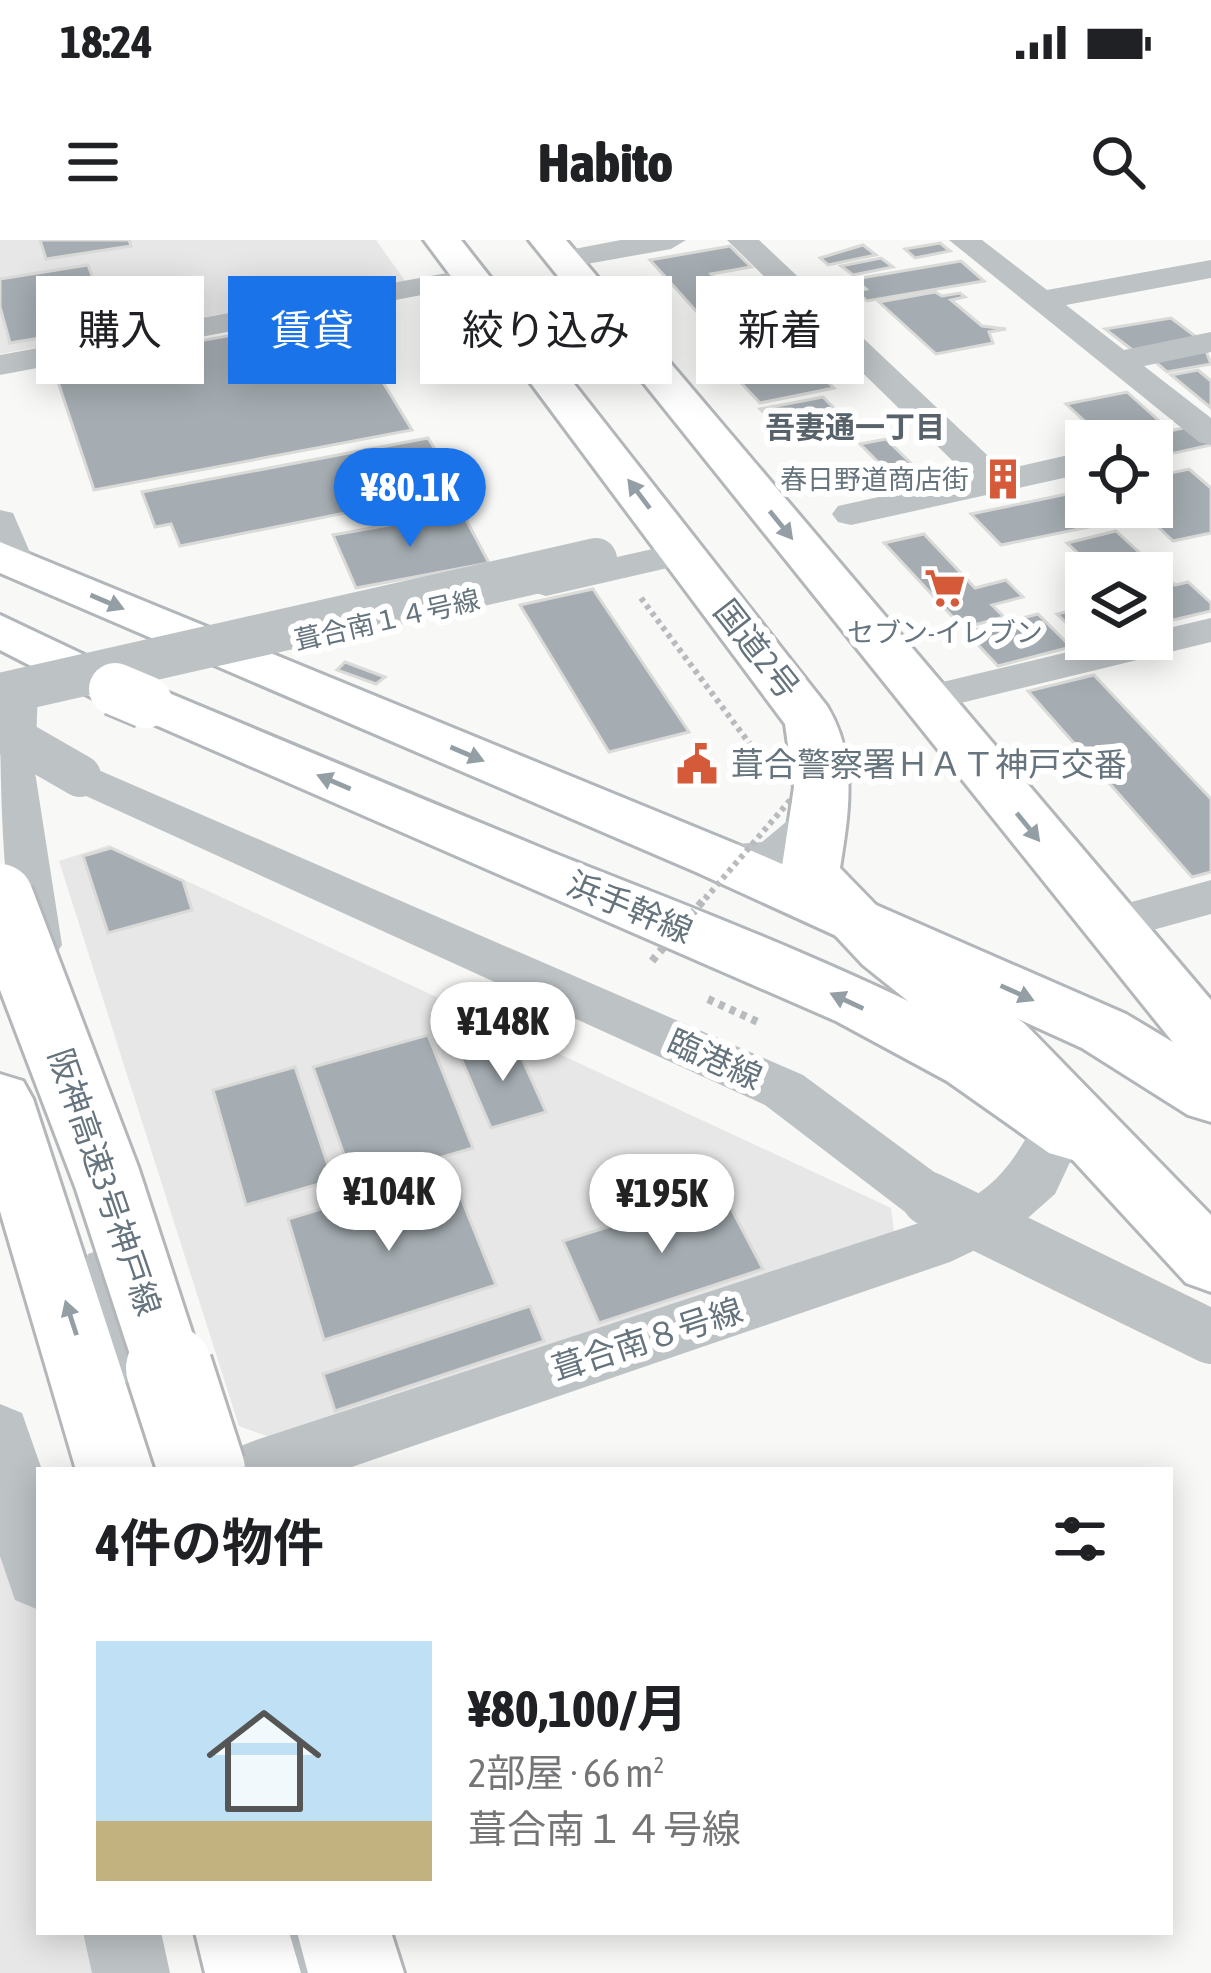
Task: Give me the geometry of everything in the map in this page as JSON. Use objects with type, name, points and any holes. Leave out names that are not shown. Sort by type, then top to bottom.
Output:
[{"type":"main road","points":[[555,250],[1109,926],[1211,1043]]},
{"type":"main road","name":"国道2号","points":[[458,258],[769,671],[804,709],[820,755],[806,808],[810,873],[849,918],[1003,1041],[1211,1263]]},
{"type":"main road","points":[[6,547],[231,655],[716,858],[1104,1031],[1211,1097]]},
{"type":"main road","name":"浜手幹線","points":[[0,629],[130,696],[752,958],[904,1028],[1000,1081],[1061,1124],[1100,1154],[1211,1263]]},
{"type":"main road","name":"阪神高速3号神戸線","points":[[0,897],[107,1178],[201,1467]]},
{"type":"main road","points":[[0,1099],[115,1467]]},
{"type":"main road","points":[[243,1935],[253,1973]]},
{"type":"main road","points":[[349,1935],[360,1973]]},
{"type":"street","points":[[555,250],[671,240]]},
{"type":"street","points":[[742,240],[995,482]]},
{"type":"street","points":[[964,240],[1210,434]]},
{"type":"street","points":[[0,364],[458,258]]},
{"type":"street","points":[[1040,301],[1211,269]]},
{"type":"street","points":[[1117,362],[1211,342]]},
{"type":"street","points":[[1173,443],[1210,434]]},
{"type":"street","points":[[851,514],[1065,467]]},
{"type":"street","name":"葺合南１４号線","points":[[231,655],[608,564],[684,553]]},
{"type":"street","points":[[0,694],[608,564]]},
{"type":"street","points":[[924,699],[1211,629]]},
{"type":"street","points":[[58,660],[26,677],[7,699],[1,724],[2,761],[56,1044],[155,1467]]},
{"type":"street","name":"臨港線","points":[[0,730],[80,776],[784,1090],[928,1199],[1211,1336]]},
{"type":"street","points":[[716,858],[763,862],[797,846],[806,808]]},
{"type":"street","points":[[1109,926],[1211,897]]},
{"type":"street","name":"葺合南８号線","points":[[265,1467],[930,1245],[991,1216],[1035,1178],[1061,1124]]},
{"type":"street","points":[[0,1433],[36,1566]]},
{"type":"street","points":[[123,1935],[130,1973]]},
{"type":"street","points":[[292,1935],[303,1973]]},
{"type":"path","points":[[608,564],[763,760]]},
{"type":"path","points":[[652,961],[806,808]]},
{"type":"shaded area","points":[[0,240],[376,240],[405,281],[396,283],[396,276],[228,276],[228,313],[204,317],[204,276],[36,276],[36,348],[0,354]]},
{"type":"shaded area","points":[[109,845],[891,1208],[895,1239],[275,1439],[239,1426],[59,861]]},
{"type":"shaded area","points":[[0,1433],[36,1566],[36,1935],[123,1935],[131,1973],[0,1973]]},
{"type":"building","points":[[40,240],[129,240],[131,246],[46,259]]},
{"type":"building","points":[[940,243],[950,251],[915,258],[905,249]]},
{"type":"building","points":[[863,245],[876,255],[828,265],[820,258]]},
{"type":"building","points":[[730,246],[751,267],[696,276],[696,311],[672,284],[672,276],[664,276],[650,260]]},
{"type":"building","points":[[881,258],[893,267],[853,275],[841,266]]},
{"type":"building","points":[[961,261],[984,281],[867,301],[864,277]]},
{"type":"building","points":[[88,265],[92,276],[36,276],[36,339],[10,343],[0,307],[0,279]]},
{"type":"building","points":[[935,292],[942,296],[960,293],[965,297],[951,300],[982,326],[1006,329],[989,332],[993,343],[936,354],[879,302]]},
{"type":"building","points":[[1171,318],[1199,339],[1135,352],[1105,329]]},
{"type":"building","points":[[228,336],[228,384],[384,384],[412,430],[94,490],[59,384],[204,384],[204,340]]},
{"type":"building","points":[[1206,351],[1211,364],[1167,372],[1153,360]]},
{"type":"building","points":[[1198,370],[1211,381],[1211,408],[1171,375]]},
{"type":"building","points":[[742,384],[830,384],[834,388],[760,403]]},
{"type":"building","points":[[1127,392],[1158,420],[1083,420],[1066,404]]},
{"type":"building","points":[[823,397],[852,426],[788,439],[760,409]]},
{"type":"building","points":[[1211,422],[1211,445],[1173,453],[1173,430]]},
{"type":"building","points":[[428,438],[460,490],[180,546],[171,524],[155,527],[142,492]]},
{"type":"building","points":[[886,439],[920,472],[894,478],[860,444]]},
{"type":"building","points":[[1189,469],[1211,488],[1211,533],[1173,541],[1159,528],[1173,528],[1173,472]]},
{"type":"building","points":[[1065,494],[1065,528],[1084,528],[1001,545],[971,514]]},
{"type":"building","points":[[462,512],[489,563],[356,588],[333,535]]},
{"type":"building","points":[[1116,531],[1139,552],[1077,552],[1067,543]]},
{"type":"building","points":[[924,534],[975,588],[1006,580],[1023,597],[992,605],[1004,617],[963,628],[884,543]]},
{"type":"building","points":[[1188,582],[1211,603],[1211,611],[1173,620],[1173,583]]},
{"type":"building","points":[[593,589],[689,732],[609,752],[520,605]]},
{"type":"building","points":[[1038,614],[1065,641],[1065,649],[998,666],[966,632]]},
{"type":"building","points":[[345,662],[385,677],[376,684],[337,670]]},
{"type":"building","points":[[1094,675],[1211,799],[1211,872],[1192,877],[1028,691]]},
{"type":"building","points":[[111,848],[183,881],[192,910],[108,933],[83,856]]},
{"type":"building","points":[[428,1035],[473,1148],[354,1183],[313,1067]]},
{"type":"building","points":[[514,1041],[546,1112],[491,1128],[460,1056]]},
{"type":"building","points":[[295,1067],[333,1180],[246,1205],[213,1090]]},
{"type":"building","points":[[450,1170],[496,1285],[324,1340],[288,1219]]},
{"type":"building","points":[[722,1191],[763,1269],[599,1323],[563,1241]]},
{"type":"building","points":[[530,1306],[544,1341],[335,1411],[323,1374]]},
{"type":"place","name":"春日野道商店街","points":[[1003,479]]},
{"type":"place","name":"セブン-イレブン","points":[[945,588]]},
{"type":"place","name":"葺合警察署ＨＡＴ神戸交番","points":[[697,764]]},
{"type":"district","name":"吾妻通一丁目","points":[[855,427]]}]
